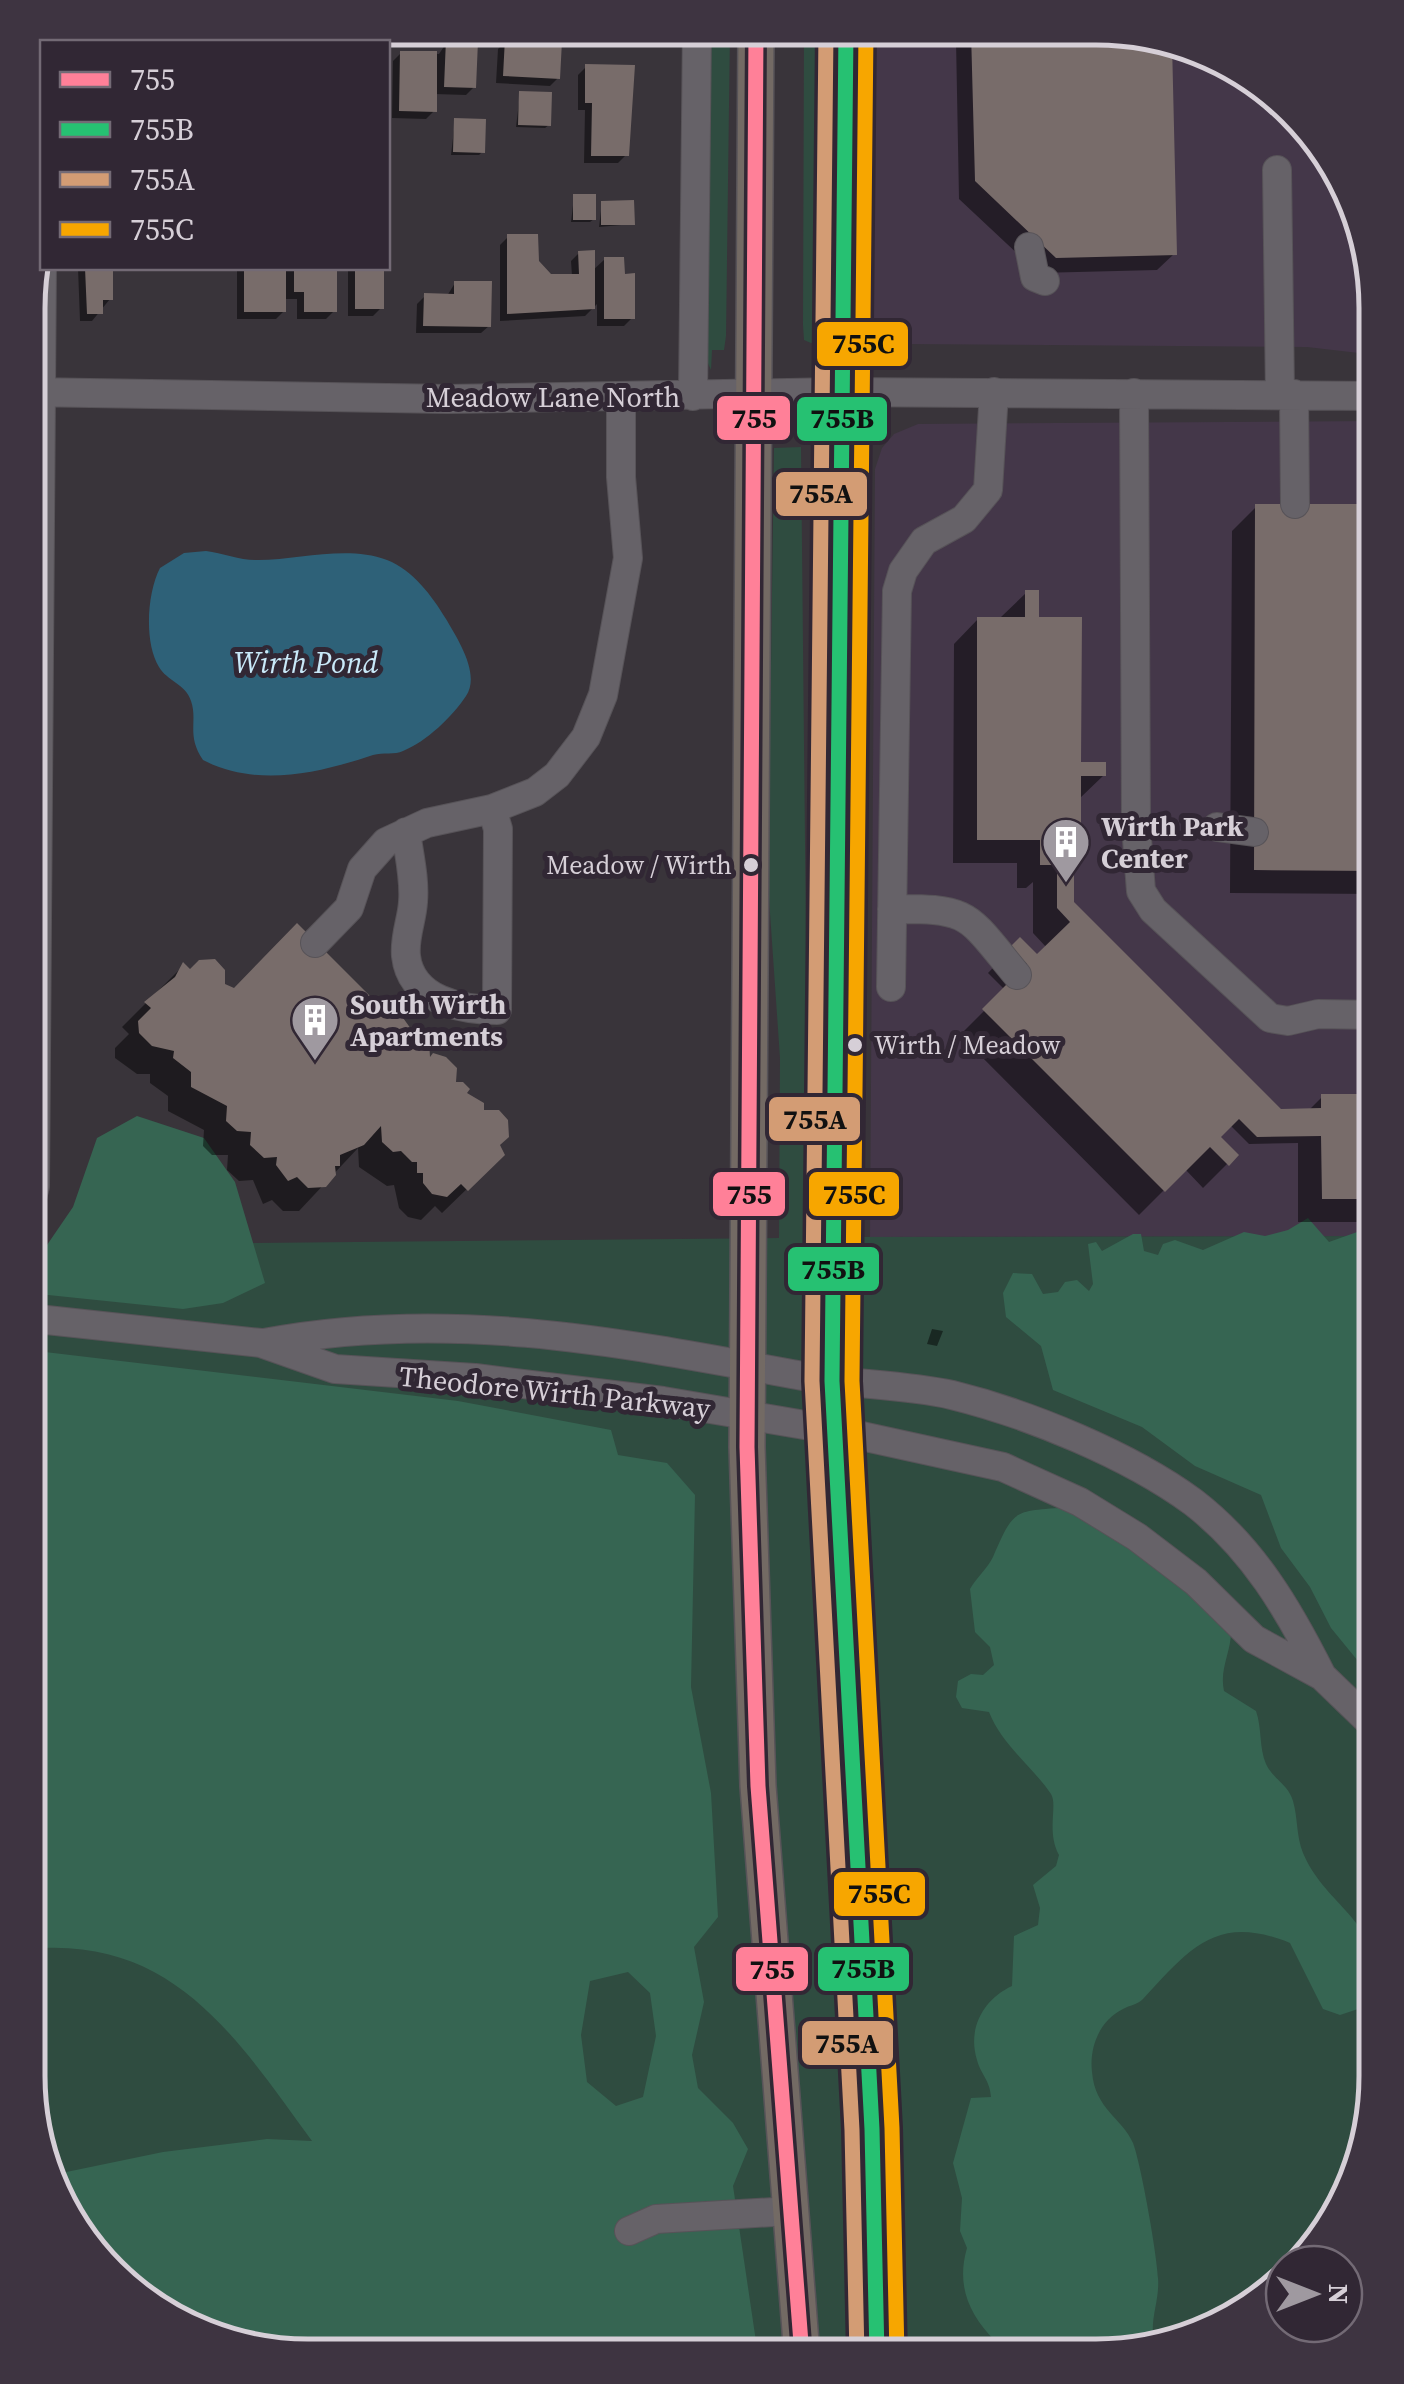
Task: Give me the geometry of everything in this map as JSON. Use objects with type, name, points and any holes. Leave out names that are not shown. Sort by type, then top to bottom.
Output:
[{"type":"main road","points":[[756,45],[746,1416],[758,1786],[801,2339]]},
{"type":"main road","points":[[846,45],[832,1381],[872,2130],[877,2339]]},
{"type":"street","points":[[693,396],[697,45]]},
{"type":"street","points":[[1278,170],[1295,504]]},
{"type":"street","points":[[1030,247],[1034,277],[1045,281]]},
{"type":"street","name":"Meadow Lane North","points":[[45,392],[448,399],[840,392],[1359,396]]},
{"type":"street","points":[[891,987],[897,591],[903,570],[924,541],[964,519],[988,490],[994,392]]},
{"type":"street","points":[[1134,393],[1136,826],[1142,891],[1153,910],[1270,1018],[1288,1021],[1318,1014],[1359,1015]]},
{"type":"street","points":[[315,943],[349,908],[373,852],[406,832],[492,809],[535,792],[557,775],[596,718],[628,558],[622,396]]},
{"type":"street","points":[[406,832],[413,887],[406,932],[410,972],[420,985],[448,1004],[464,1010],[497,1010],[498,830],[492,809]]},
{"type":"street","points":[[1218,827],[1254,832]]},
{"type":"street","points":[[892,909],[955,910],[974,924],[1017,974]]},
{"type":"street","name":"Theodore Wirth Parkway","points":[[45,1320],[261,1343],[335,1369],[474,1378],[746,1416],[834,1430],[1003,1467],[1080,1502],[1137,1537],[1196,1582],[1254,1638],[1322,1676],[1358,1711]]},
{"type":"street","name":"Theodore Wirth Parkway","points":[[261,1343],[338,1329],[543,1332],[832,1381],[886,1384],[953,1396],[1041,1423],[1192,1502],[1246,1551],[1289,1610],[1322,1676]]},
{"type":"street","points":[[629,2231],[656,2219],[790,2211]]},
{"type":"shaded area","points":[[866,45],[1131,47],[1197,65],[1228,80],[1256,99],[1305,148],[1339,207],[1354,257],[1359,353],[1307,347],[902,344],[874,335],[863,320],[861,290]]},
{"type":"shaded area","points":[[1359,421],[1358,1236],[870,1237],[875,469],[882,448],[894,434],[918,424]]},
{"type":"green space","points":[[710,45],[730,45],[726,336],[724,350],[712,350],[711,370],[707,361]]},
{"type":"green space","points":[[804,45],[824,45],[818,341],[804,340]]},
{"type":"green space","points":[[801,447],[809,1237],[1358,1236],[1358,2093],[1345,2161],[1315,2222],[1298,2244],[1264,2244],[1264,2278],[1256,2285],[1197,2319],[1147,2334],[1096,2339],[308,2339],[273,2337],[207,2319],[148,2285],[99,2236],[65,2177],[50,2127],[45,2076],[45,1245],[779,1238],[780,1058],[768,884],[774,448]]},
{"type":"green space","points":[[137,1116],[204,1138],[235,1182],[265,1283],[223,1303],[183,1309],[45,1295],[45,1245],[73,1207],[97,1138]]},
{"type":"green space","points":[[1308,1218],[1329,1242],[1358,1232],[1358,1661],[1331,1628],[1310,1587],[1281,1548],[1261,1495],[1195,1466],[1142,1427],[1053,1390],[1041,1346],[1006,1317],[1003,1293],[1013,1273],[1032,1274],[1043,1294],[1058,1292],[1065,1282],[1077,1280],[1089,1291],[1093,1284],[1088,1244],[1096,1242],[1102,1251],[1133,1234],[1141,1234],[1144,1251],[1158,1255],[1163,1244],[1175,1240],[1203,1250],[1244,1232],[1265,1236],[1288,1230]]},
{"type":"green space","points":[[45,1352],[458,1401],[611,1430],[618,1455],[667,1463],[695,1495],[691,1687],[711,1793],[718,1917],[694,1947],[704,2002],[692,2055],[698,2088],[733,2123],[748,2149],[733,2186],[756,2339],[273,2337],[207,2319],[176,2304],[148,2285],[99,2236],[64,2173],[163,2152],[267,2139],[312,2141],[256,2065],[196,2001],[162,1976],[123,1958],[79,1949],[45,1949]],"holes":[[[628,1972],[650,1993],[656,2036],[643,2097],[616,2106],[587,2082],[581,2035],[590,1981]]]},
{"type":"green space","points":[[1070,1507],[1134,1547],[1231,1629],[1224,1691],[1256,1711],[1264,1758],[1291,1795],[1303,1853],[1314,1874],[1358,1926],[1358,2009],[1340,2015],[1323,2009],[1290,1943],[1243,1932],[1224,1934],[1191,1951],[1141,2001],[1115,2014],[1102,2027],[1094,2044],[1094,2085],[1103,2104],[1133,2143],[1158,2278],[1154,2332],[1113,2338],[993,2339],[972,2310],[964,2287],[967,2248],[960,2231],[962,2198],[953,2163],[971,2098],[991,2097],[974,2048],[976,2026],[993,1999],[1012,1986],[1014,1936],[1038,1925],[1040,1908],[1033,1885],[1056,1866],[1059,1855],[1053,1837],[1051,1794],[1002,1735],[989,1712],[962,1708],[956,1697],[958,1681],[971,1674],[983,1675],[994,1665],[990,1647],[975,1632],[970,1589],[991,1561],[1012,1520],[1037,1510]]},
{"type":"water","name":"Wirth Pond","points":[[206,551],[252,560],[355,554],[396,564],[428,593],[456,636],[471,677],[466,696],[438,728],[400,752],[288,775],[245,774],[203,760],[195,743],[191,701],[185,690],[159,667],[151,645],[149,618],[160,568],[184,553]]},
{"type":"building","points":[[971,45],[1131,47],[1172,57],[1177,255],[1056,258],[975,181]]},
{"type":"building","points":[[446,46],[478,46],[476,88],[444,87]]},
{"type":"building","points":[[505,46],[562,46],[560,79],[503,76]]},
{"type":"building","points":[[400,51],[437,51],[437,112],[399,111]]},
{"type":"building","points":[[585,64],[635,65],[629,156],[591,156],[592,103],[585,103]]},
{"type":"building","points":[[519,91],[552,92],[551,126],[518,125]]},
{"type":"building","points":[[454,118],[486,119],[485,153],[453,152]]},
{"type":"building","points":[[573,194],[596,194],[596,220],[573,220]]},
{"type":"building","points":[[634,200],[635,225],[601,225],[601,201]]},
{"type":"building","points":[[507,234],[538,234],[539,261],[551,274],[579,274],[578,251],[595,250],[595,309],[507,314]]},
{"type":"building","points":[[604,257],[624,257],[625,274],[635,273],[635,319],[604,319]]},
{"type":"building","points":[[85,270],[113,270],[113,300],[103,300],[103,314],[87,314]]},
{"type":"building","points":[[244,270],[286,270],[286,312],[244,312]]},
{"type":"building","points":[[294,270],[337,270],[337,312],[304,312],[304,292],[294,292]]},
{"type":"building","points":[[355,270],[384,270],[384,309],[355,309]]},
{"type":"building","points":[[454,281],[492,281],[491,327],[423,326],[424,293],[454,294]]},
{"type":"building","name":"Wirth Park Center","points":[[1255,504],[1359,504],[1359,871],[1254,870]]},
{"type":"building","name":"Wirth Park Center","points":[[1025,590],[1039,590],[1039,617],[1082,617],[1081,762],[1106,762],[1106,776],[1081,776],[1081,840],[1074,839],[1074,902],[1281,1109],[1321,1108],[1321,1094],[1359,1094],[1359,1199],[1322,1199],[1321,1136],[1257,1137],[1239,1119],[1221,1137],[1239,1155],[1229,1166],[1210,1147],[1165,1192],[982,1009],[1027,964],[1010,947],[1020,937],[1037,954],[1070,922],[1057,908],[1057,839],[1053,865],[1040,865],[1040,840],[977,840],[977,617],[1025,617]]},
{"type":"building","name":"South Wirth Apartments","points":[[297,923],[386,1012],[396,1008],[411,1029],[406,1036],[412,1042],[429,1041],[430,1057],[433,1053],[446,1057],[457,1068],[456,1082],[463,1082],[470,1089],[467,1093],[484,1103],[484,1110],[499,1110],[508,1120],[509,1137],[500,1145],[505,1155],[468,1191],[461,1184],[447,1197],[432,1194],[423,1183],[423,1173],[417,1173],[417,1162],[401,1151],[393,1152],[382,1142],[381,1126],[364,1145],[340,1155],[340,1166],[335,1166],[336,1175],[326,1187],[308,1188],[297,1177],[288,1181],[276,1165],[277,1157],[264,1158],[250,1145],[251,1132],[237,1131],[226,1121],[227,1106],[191,1087],[191,1072],[173,1058],[174,1051],[152,1046],[139,1033],[138,1021],[151,1008],[144,1002],[175,977],[183,962],[190,969],[199,960],[215,959],[225,970],[225,984],[234,988]]},
{"type":"transit line","name":"755","points":[[756,45],[747,1447],[758,1786],[801,2339]]},
{"type":"transit line","name":"755A","points":[[826,45],[812,1381],[852,2130],[857,2339]]},
{"type":"transit line","name":"755B","points":[[846,45],[832,1381],[872,2129],[877,2339]]},
{"type":"transit line","name":"755C","points":[[866,45],[852,1381],[892,2128],[897,2339]]},
{"type":"place","name":"Meadow / Wirth","points":[[751,865]]},
{"type":"place","name":"Wirth Park Center","points":[[1066,884]]},
{"type":"place","name":"Wirth / Meadow","points":[[855,1045]]},
{"type":"place","name":"South Wirth Apartments","points":[[315,1062]]}]
